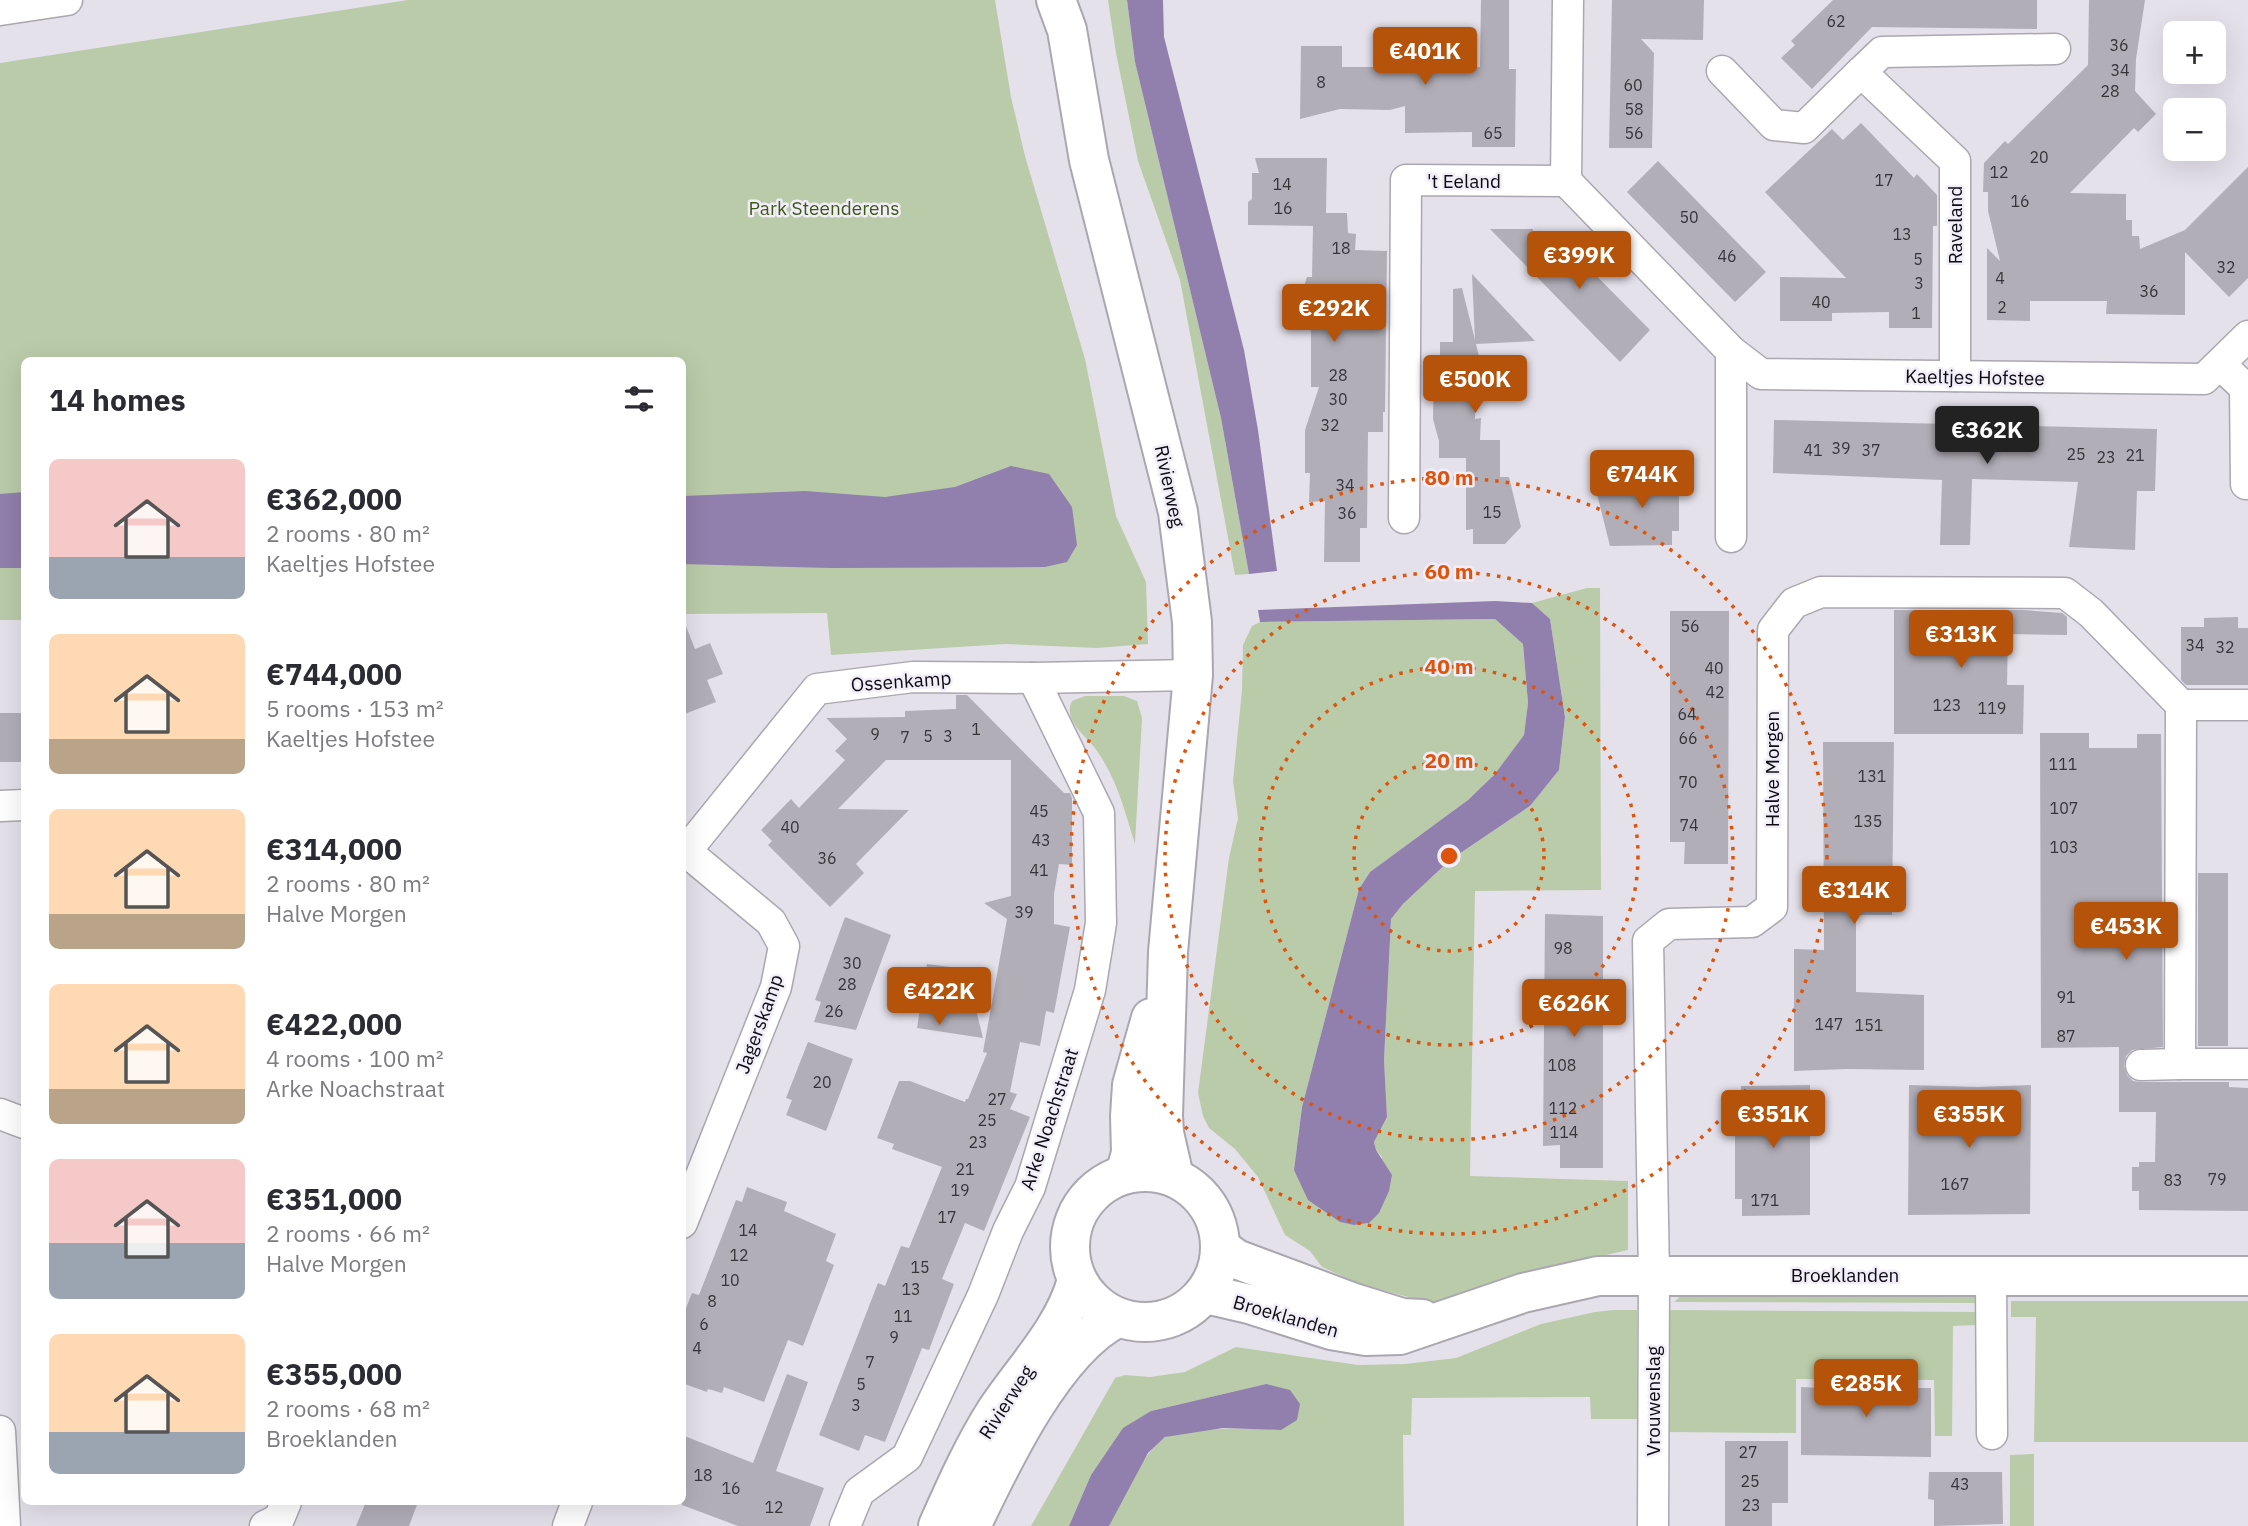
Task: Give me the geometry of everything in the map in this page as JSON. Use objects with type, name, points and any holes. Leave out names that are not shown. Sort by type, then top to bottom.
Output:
[{"type":"street","points":[[0,10],[67,0]]},
{"type":"street","points":[[1566,181],[1568,0]]},
{"type":"street","name":"Rivierweg","points":[[1063,10],[1089,160],[1178,512],[1192,622],[1193,675],[1168,952],[1163,1116],[1174,1177]]},
{"type":"street","points":[[1722,71],[1774,125],[1804,128],[1882,52],[2055,49]]},
{"type":"street","name":"Raveland","points":[[1861,72],[1955,161],[1955,376]]},
{"type":"street","name":"'t Eeland","points":[[1404,518],[1406,180],[1566,181]]},
{"type":"street","name":"Kaeltjes Hofstee","points":[[1566,181],[1731,351],[1761,374],[2204,379],[2248,336]]},
{"type":"street","points":[[1731,351],[1731,537]]},
{"type":"street","points":[[2220,364],[2245,388],[2246,484]]},
{"type":"street","name":"Halve Morgen","points":[[1654,1276],[1648,941],[1669,924],[1752,922],[1772,906],[1773,630],[1794,603],[1821,592],[2065,593],[2091,613],[2182,705]]},
{"type":"street","name":"Ossenkamp","points":[[686,848],[817,689],[913,677],[1193,675]]},
{"type":"street","name":"Arke Noachstraat","points":[[845,1526],[859,1492],[907,1457],[984,1295],[1033,1177],[1090,990],[1101,923],[1099,813],[1033,678]]},
{"type":"street","points":[[2180,1064],[2182,705],[2248,705]]},
{"type":"street","points":[[0,806],[21,805]]},
{"type":"street","name":"Jagerskamp","points":[[686,850],[771,922],[783,946],[776,987],[688,1192]]},
{"type":"street","name":"Rivierweg","points":[[1125,1174],[1131,1153],[1132,1085],[1168,952]]},
{"type":"street","points":[[2141,1065],[2248,1064]]},
{"type":"street","points":[[0,1114],[21,1122]]},
{"type":"street","points":[[1150,1172],[1174,1177],[1201,1195],[1216,1220],[1222,1248],[1218,1270],[1206,1294],[1194,1305],[1166,1320],[1130,1322],[1117,1318],[1097,1306],[1077,1280],[1070,1256],[1074,1220],[1083,1204],[1101,1186],[1125,1174],[1150,1172]]},
{"type":"street","name":"Broeklanden","points":[[1222,1248],[1236,1259],[1354,1303],[1402,1318],[1448,1320]]},
{"type":"street","points":[[1991,1275],[1992,1434]]},
{"type":"street","name":"Broeklanden","points":[[1206,1294],[1249,1304],[1331,1330],[1366,1336],[1400,1335],[1523,1293],[1598,1276],[2248,1276]]},
{"type":"street","name":"Vrouwenslag","points":[[1653,1526],[1654,1276]]},
{"type":"street","name":"Rivierweg","points":[[938,1526],[995,1414],[1070,1304],[1077,1280]]},
{"type":"street","name":"Rivierweg","points":[[971,1526],[1021,1429],[1042,1396],[1085,1341],[1101,1326],[1117,1318]]},
{"type":"street","points":[[0,1431],[5,1526]]},
{"type":"street","points":[[265,1526],[279,1519],[285,1505]]},
{"type":"green space","name":"Park Steenderens","points":[[408,0],[995,0],[1011,97],[1025,156],[1085,359],[1116,516],[1146,582],[1148,644],[1097,648],[1006,644],[831,655],[827,613],[686,614],[686,357],[21,357],[21,620],[0,620],[0,63]]},
{"type":"green space","points":[[1108,0],[1127,0],[1135,62],[1221,418],[1249,574],[1235,575],[1180,280],[1138,161]]},
{"type":"green space","points":[[1587,588],[1600,588],[1601,890],[1475,891],[1470,1176],[1628,1181],[1628,1250],[1506,1278],[1442,1302],[1423,1301],[1360,1284],[1322,1267],[1310,1251],[1285,1235],[1258,1177],[1235,1149],[1209,1128],[1203,1116],[1198,1093],[1229,858],[1238,818],[1233,781],[1242,690],[1243,645],[1252,626],[1260,622],[1495,619],[1523,644],[1528,703],[1524,735],[1494,775],[1468,800],[1370,872],[1359,889],[1302,1107],[1294,1170],[1340,1222],[1355,1225],[1369,1223],[1382,1157],[1374,1142],[1387,1117],[1384,1060],[1391,919],[1403,904],[1450,860],[1530,806],[1559,770],[1565,717],[1550,619],[1532,603]]},
{"type":"green space","points":[[1085,696],[1124,696],[1137,701],[1142,718],[1135,844],[1110,773],[1070,715],[1072,701]]},
{"type":"green space","points":[[1977,1292],[1977,1303],[1674,1302],[1684,1293]]},
{"type":"green space","points":[[2011,1301],[2248,1301],[2248,1442],[2034,1442],[2036,1317],[2011,1317]]},
{"type":"green space","points":[[1614,1310],[1637,1310],[1637,1419],[1591,1419],[1590,1397],[1412,1398],[1411,1435],[1403,1435],[1404,1526],[1109,1526],[1139,1468],[1163,1439],[1202,1430],[1281,1430],[1266,1384],[1151,1411],[1124,1428],[1091,1475],[1069,1526],[1031,1526],[1115,1378],[1125,1375],[1150,1377],[1185,1372],[1236,1347],[1358,1365],[1405,1364],[1456,1358],[1541,1324]]},
{"type":"green space","points":[[1666,1310],[1977,1312],[1977,1325],[1953,1326],[1952,1436],[1935,1436],[1934,1380],[1796,1379],[1796,1433],[1665,1432]]},
{"type":"green space","points":[[2034,1454],[2034,1526],[2010,1526],[2010,1455]]},
{"type":"shaded area","points":[[1127,0],[1163,0],[1164,37],[1244,350],[1277,571],[1249,574],[1221,418],[1135,62]]},
{"type":"shaded area","points":[[1011,466],[1049,474],[1072,507],[1077,545],[1067,562],[1045,567],[830,568],[686,564],[686,496],[805,491],[885,497],[955,487]]},
{"type":"shaded area","points":[[21,492],[21,568],[0,568],[0,494]]},
{"type":"shaded area","points":[[1495,601],[1532,603],[1550,619],[1565,717],[1559,770],[1530,806],[1450,860],[1403,904],[1391,919],[1384,1060],[1387,1117],[1374,1142],[1392,1175],[1389,1191],[1379,1213],[1369,1223],[1354,1225],[1340,1222],[1308,1200],[1294,1170],[1302,1107],[1359,889],[1370,872],[1468,800],[1494,775],[1524,735],[1528,703],[1523,644],[1495,619],[1260,622],[1258,610]]},
{"type":"shaded area","points":[[1266,1384],[1290,1390],[1300,1404],[1297,1420],[1281,1430],[1223,1428],[1165,1437],[1148,1453],[1109,1526],[1069,1526],[1091,1475],[1123,1428],[1151,1411]]},
{"type":"building","points":[[1481,0],[1509,0],[1509,69],[1516,69],[1515,147],[1472,147],[1472,132],[1405,133],[1405,106],[1390,110],[1340,109],[1300,119],[1301,46],[1342,46],[1342,67],[1392,67],[1392,61],[1419,62],[1418,68],[1480,67]]},
{"type":"building","points":[[1612,0],[1704,0],[1703,40],[1641,39],[1654,53],[1652,148],[1609,148]]},
{"type":"building","points":[[1833,0],[2037,0],[2037,29],[1872,27],[1812,89],[1781,58],[1795,45],[1791,41]]},
{"type":"building","points":[[2089,0],[2145,0],[2136,59],[2135,91],[2156,114],[2138,132],[2134,128],[2070,193],[2126,194],[2126,220],[2132,220],[2132,236],[2139,236],[2140,249],[2185,230],[2248,167],[2248,278],[2229,297],[2185,252],[2185,315],[2106,314],[2107,301],[2030,301],[2030,321],[1987,320],[1987,248],[2000,261],[1988,211],[1988,192],[1983,192],[1984,163],[2005,141],[2008,144],[2088,65]]},
{"type":"building","points":[[1861,123],[1914,178],[1917,174],[1937,195],[1937,226],[1933,226],[1932,328],[1889,328],[1889,312],[1832,313],[1832,321],[1780,321],[1780,277],[1846,278],[1765,192],[1832,129],[1843,140]]},
{"type":"building","points":[[1255,158],[1327,158],[1326,213],[1347,213],[1348,233],[1356,234],[1355,250],[1387,251],[1385,412],[1383,432],[1368,432],[1367,528],[1360,528],[1360,562],[1324,562],[1325,501],[1309,502],[1310,473],[1305,473],[1305,430],[1319,387],[1311,387],[1311,309],[1303,308],[1303,289],[1307,277],[1312,277],[1313,226],[1248,225],[1252,173],[1259,173]]},
{"type":"building","points":[[1658,161],[1766,272],[1735,302],[1627,192]]},
{"type":"building","points":[[1490,229],[1533,229],[1533,262],[1558,237],[1650,330],[1620,362]]},
{"type":"building","points":[[1472,274],[1535,341],[1476,344],[1482,369],[1476,369],[1475,419],[1481,418],[1480,440],[1500,440],[1500,477],[1509,477],[1521,527],[1505,544],[1473,544],[1473,529],[1466,530],[1466,458],[1439,458],[1439,441],[1433,419],[1434,367],[1440,368],[1440,342],[1453,342],[1453,289],[1462,288],[1475,340]]},
{"type":"building","points":[[1774,420],[2157,429],[2155,491],[2137,491],[2135,550],[2069,547],[2078,482],[1972,479],[1970,545],[1940,545],[1942,480],[1773,473]]},
{"type":"building","points":[[1637,464],[1658,464],[1679,486],[1679,531],[1672,531],[1672,545],[1610,546],[1596,490],[1637,491]]},
{"type":"building","points":[[1894,610],[2024,610],[2062,613],[2067,617],[2067,635],[2008,634],[2007,685],[2024,685],[2023,734],[1894,734]]},
{"type":"building","points":[[1670,611],[1729,611],[1728,864],[1684,864],[1685,842],[1670,842]]},
{"type":"building","points":[[2238,617],[2238,628],[2248,628],[2248,685],[2186,685],[2181,680],[2181,627],[2204,627],[2204,618]]},
{"type":"building","points":[[686,626],[695,649],[710,643],[723,674],[707,680],[716,702],[686,713]]},
{"type":"building","points":[[956,695],[967,695],[1064,793],[1070,793],[1072,865],[1059,864],[1054,894],[1054,924],[1070,927],[1054,1013],[1046,1011],[1040,1046],[1020,1042],[1010,1092],[1017,1094],[1010,1109],[1030,1117],[984,1231],[965,1223],[942,1279],[954,1284],[929,1350],[922,1348],[885,1442],[865,1435],[859,1451],[819,1435],[878,1283],[885,1286],[901,1246],[909,1248],[942,1167],[892,1149],[894,1144],[877,1138],[899,1081],[910,1081],[965,1102],[987,1053],[983,1052],[1007,919],[984,903],[1011,896],[1011,760],[886,760],[838,809],[909,810],[856,864],[864,873],[830,907],[768,845],[772,841],[761,830],[791,799],[799,808],[845,760],[835,751],[847,739],[826,718],[905,717],[905,711],[956,709]]},
{"type":"building","points":[[0,713],[21,713],[21,762],[0,762]]},
{"type":"building","points":[[2040,733],[2089,733],[2089,748],[2137,748],[2137,734],[2161,734],[2163,1047],[2132,1050],[2126,1056],[2124,1066],[2133,1081],[2229,1082],[2229,1087],[2248,1088],[2248,1211],[2139,1210],[2139,1191],[2132,1191],[2132,1167],[2139,1167],[2139,1162],[2155,1162],[2156,1112],[2119,1112],[2119,1047],[2041,1048]]},
{"type":"building","points":[[1823,742],[1894,742],[1892,915],[1856,915],[1856,992],[1924,995],[1924,1070],[1794,1071],[1794,949],[1824,950]]},
{"type":"building","points":[[2198,873],[2228,873],[2228,1046],[2198,1046]]},
{"type":"building","points":[[1545,914],[1603,916],[1603,1168],[1560,1168],[1560,1145],[1543,1146]]},
{"type":"building","points":[[845,917],[891,935],[856,1030],[814,1022],[821,1002],[815,1000]]},
{"type":"building","points":[[927,964],[966,969],[983,1038],[917,1028]]},
{"type":"building","points":[[808,1042],[853,1059],[826,1131],[786,1115],[792,1100],[786,1098]]},
{"type":"building","points":[[1810,1085],[1810,1215],[1742,1216],[1742,1199],[1735,1199],[1735,1101],[1741,1101],[1741,1086]]},
{"type":"building","points":[[1909,1085],[2031,1085],[2030,1214],[1908,1215]]},
{"type":"building","points":[[747,1187],[787,1202],[784,1211],[836,1234],[826,1261],[834,1265],[803,1346],[788,1340],[764,1402],[724,1387],[722,1393],[708,1389],[707,1392],[686,1384],[686,1308],[692,1293],[699,1295],[736,1200],[742,1202]]},
{"type":"building","points":[[787,1374],[808,1382],[776,1471],[824,1488],[810,1526],[738,1526],[682,1505],[686,1505],[686,1437],[753,1463]]},
{"type":"building","points":[[1819,1381],[1916,1381],[1915,1388],[1931,1388],[1931,1457],[1801,1455],[1801,1387],[1819,1388]]},
{"type":"building","points":[[1725,1441],[1788,1441],[1788,1503],[1772,1503],[1772,1526],[1725,1526]]},
{"type":"building","points":[[1929,1472],[2002,1472],[2003,1524],[1934,1526],[1934,1500],[1928,1499]]},
{"type":"building","points":[[365,1505],[417,1505],[409,1526],[356,1526]]}]
